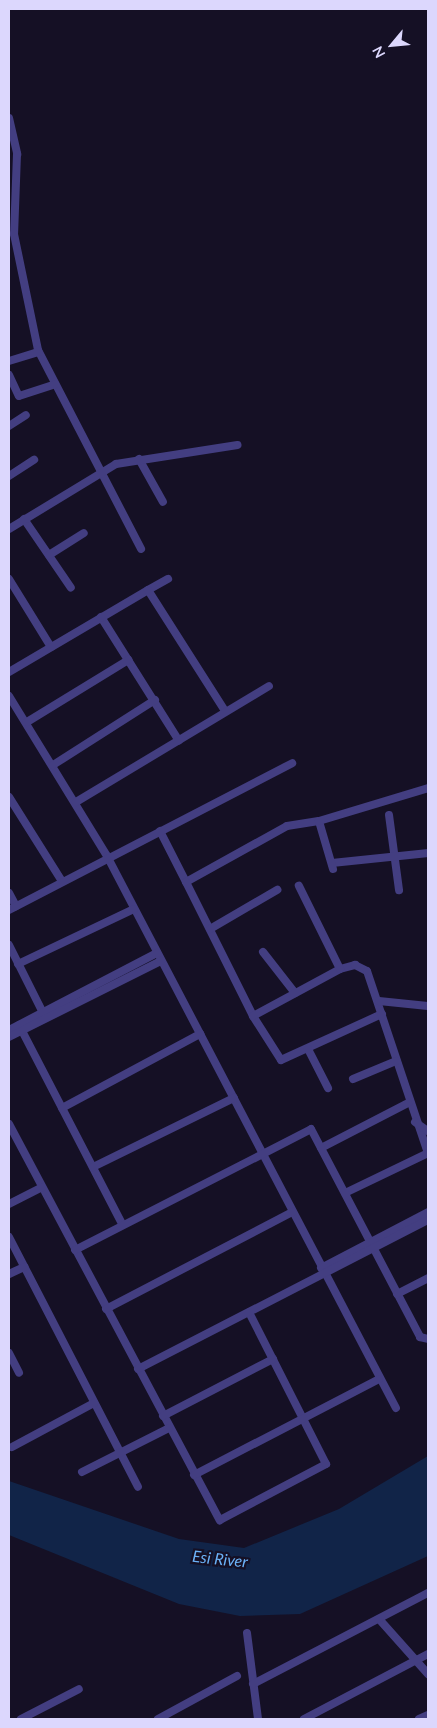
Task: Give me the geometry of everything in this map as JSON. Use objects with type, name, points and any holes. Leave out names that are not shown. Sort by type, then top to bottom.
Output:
[{"type":"street","points":[[9,118],[14,234],[39,358],[48,377],[55,384],[141,549]]},
{"type":"street","points":[[9,361],[39,358]]},
{"type":"street","points":[[9,375],[19,396],[55,384]]},
{"type":"street","points":[[9,426],[26,415]]},
{"type":"street","points":[[9,529],[100,470],[139,459],[238,445]]},
{"type":"street","points":[[139,459],[163,502]]},
{"type":"street","points":[[9,476],[34,460]]},
{"type":"street","points":[[24,519],[71,588]]},
{"type":"street","points":[[49,555],[84,533]]},
{"type":"street","points":[[9,579],[51,647]]},
{"type":"street","points":[[9,672],[168,579]]},
{"type":"street","points":[[148,590],[225,711]]},
{"type":"street","points":[[101,617],[155,700],[179,741]]},
{"type":"street","points":[[27,722],[128,660]]},
{"type":"street","points":[[76,802],[269,686]]},
{"type":"street","points":[[9,696],[27,722],[107,856],[379,1379],[396,1408]]},
{"type":"street","points":[[53,765],[155,700]]},
{"type":"street","points":[[9,894],[12,908],[107,856],[160,832],[292,762]]},
{"type":"street","points":[[186,882],[287,826],[320,821],[428,788]]},
{"type":"street","points":[[9,797],[62,882]]},
{"type":"street","points":[[389,815],[399,890]]},
{"type":"street","points":[[320,821],[332,866],[394,856],[428,853]]},
{"type":"street","points":[[160,832],[253,1016],[281,1060],[382,1014]]},
{"type":"street","points":[[299,886],[340,969]]},
{"type":"street","points":[[210,929],[277,890]]},
{"type":"street","points":[[18,964],[134,909]]},
{"type":"street","points":[[9,945],[44,1015]]},
{"type":"street","points":[[263,952],[295,993]]},
{"type":"street","points":[[9,1030],[20,1027],[159,957]]},
{"type":"street","points":[[253,1016],[340,969],[361,966],[379,1001],[408,1103],[424,1126],[428,1153],[345,1193]]},
{"type":"street","points":[[379,1001],[428,1006]]},
{"type":"street","points":[[9,1037],[20,1027]]},
{"type":"street","points":[[20,1027],[122,1224]]},
{"type":"street","points":[[62,1108],[200,1034]]},
{"type":"street","points":[[308,1049],[328,1088]]},
{"type":"street","points":[[353,1080],[396,1061]]},
{"type":"street","points":[[93,1167],[234,1098]]},
{"type":"street","points":[[322,1148],[408,1103]]},
{"type":"street","points":[[9,1124],[216,1518],[223,1520],[324,1467],[304,1420],[249,1312]]},
{"type":"street","points":[[75,1250],[308,1129],[313,1130],[420,1337],[428,1339]]},
{"type":"street","points":[[9,1204],[42,1187]]},
{"type":"street","points":[[106,1309],[292,1212]]},
{"type":"street","points":[[138,1369],[249,1312],[428,1212]]},
{"type":"street","points":[[371,1245],[428,1220]]},
{"type":"street","points":[[9,1237],[138,1487]]},
{"type":"street","points":[[9,1274],[24,1267]]},
{"type":"street","points":[[397,1294],[428,1278]]},
{"type":"street","points":[[9,1354],[19,1372]]},
{"type":"street","points":[[163,1416],[273,1358]]},
{"type":"street","points":[[194,1475],[304,1420],[379,1379]]},
{"type":"street","points":[[12,1447],[94,1404]]},
{"type":"street","points":[[82,1472],[169,1428]]},
{"type":"street","points":[[253,1684],[428,1594]]},
{"type":"street","points":[[379,1619],[428,1674]]},
{"type":"street","points":[[247,1633],[258,1719]]},
{"type":"street","points":[[304,1719],[428,1654]]},
{"type":"street","points":[[158,1719],[237,1676]]},
{"type":"street","points":[[21,1719],[79,1688]]},
{"type":"street","points":[[419,1719],[428,1715]]},
{"type":"water","name":"Esi River","points":[[428,1456],[428,1556],[300,1614],[240,1616],[179,1604],[9,1535],[9,1481],[179,1539],[244,1548],[339,1509]]}]
